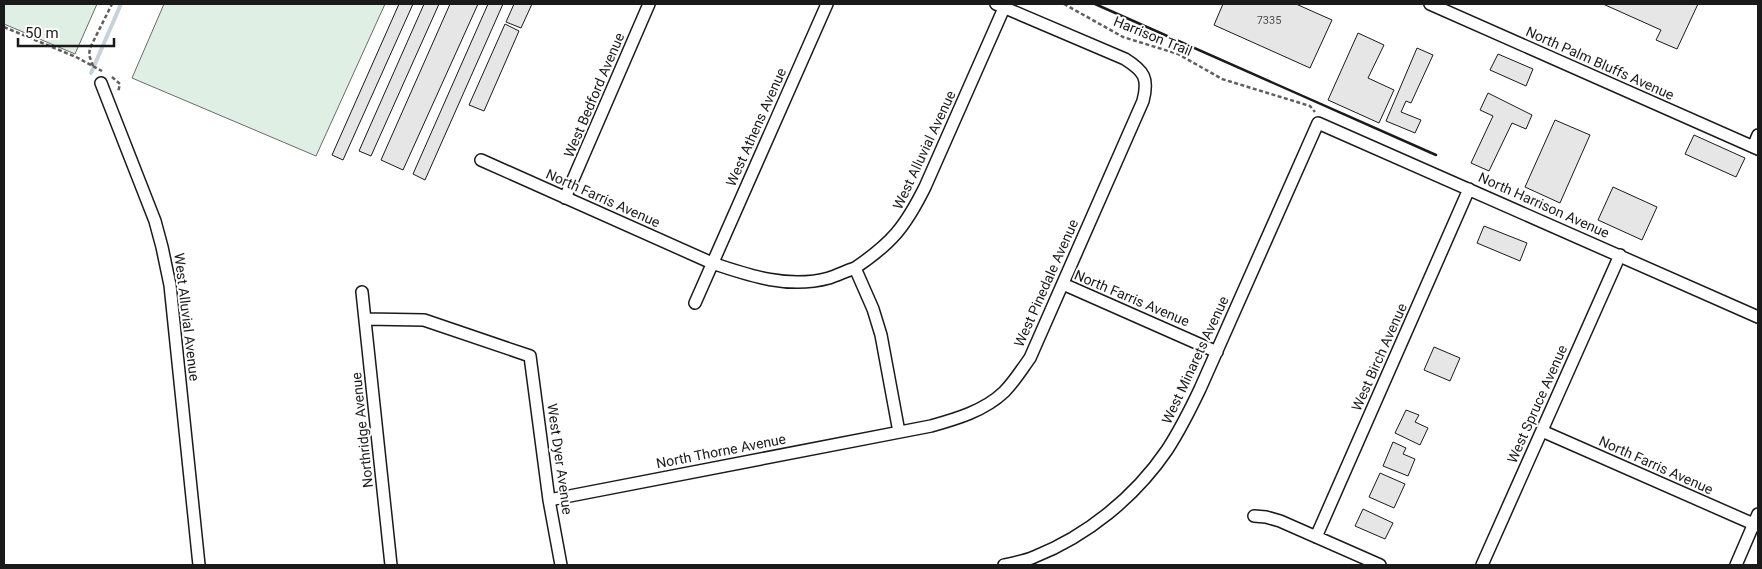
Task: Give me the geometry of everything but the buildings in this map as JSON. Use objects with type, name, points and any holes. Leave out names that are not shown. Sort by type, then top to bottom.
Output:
[{"type":"street","name":"West Bedford Avenue","points":[[565,198],[649,4]]},
{"type":"street","name":"West Athens Avenue","points":[[712,263],[827,4]]},
{"type":"street","name":"North Palm Bluffs Avenue","points":[[1430,4],[1756,148]]},
{"type":"street","name":"West Pinedale Avenue","points":[[899,432],[960,418],[1004,392],[1018,375],[1030,358],[1147,88],[1144,76],[1137,66],[1000,6]]},
{"type":"street","name":"West Alluvial Avenue","points":[[855,268],[894,238],[912,213],[925,187],[1000,6]]},
{"type":"street","name":"West Alluvial Avenue","points":[[101,83],[144,192],[162,247],[170,286],[199,565]]},
{"type":"street","name":"North Harrison Avenue","points":[[1317,120],[1758,316]]},
{"type":"street","name":"West Minarets Avenue","points":[[1004,565],[1035,561],[1074,538],[1123,500],[1144,479],[1167,450],[1185,420],[1217,352],[1317,120]]},
{"type":"street","points":[[1756,148],[1758,135]]},
{"type":"street","name":"North Farris Avenue","points":[[481,160],[712,263],[748,276],[774,281],[802,282],[828,278],[855,268]]},
{"type":"street","name":"West Birch Avenue","points":[[1316,537],[1469,188]]},
{"type":"street","name":"West Spruce Avenue","points":[[1482,565],[1620,255]]},
{"type":"street","points":[[695,303],[712,263]]},
{"type":"street","points":[[855,268],[873,309],[881,336],[899,432]]},
{"type":"street","name":"North Farris Avenue","points":[[1062,284],[1217,352]]},
{"type":"street","name":"Northridge Avenue","points":[[362,292],[391,565]]},
{"type":"street","name":"West Dyer Avenue","points":[[366,319],[424,320],[530,356],[549,500],[561,565]]},
{"type":"street","name":"North Farris Avenue","points":[[1542,431],[1757,521]]},
{"type":"street","name":"North Thorne Avenue","points":[[549,500],[899,432]]},
{"type":"street","points":[[1254,516],[1274,519],[1380,565]]},
{"type":"street","points":[[1736,565],[1757,521]]},
{"type":"path","points":[[4,27],[76,57],[94,67],[90,62],[90,48],[112,4]]},
{"type":"path","name":"Harrison Trail","points":[[1064,4],[1123,37],[1178,54],[1222,79],[1310,106],[1314,110],[1317,120]]},
{"type":"green space","points":[[4,4],[97,4],[75,54],[4,24]]},
{"type":"green space","points":[[164,4],[385,4],[316,156],[132,78]]},
{"type":"waterway","points":[[91,73],[121,4]]},
{"type":"wall","points":[[1095,4],[1436,155]]}]
